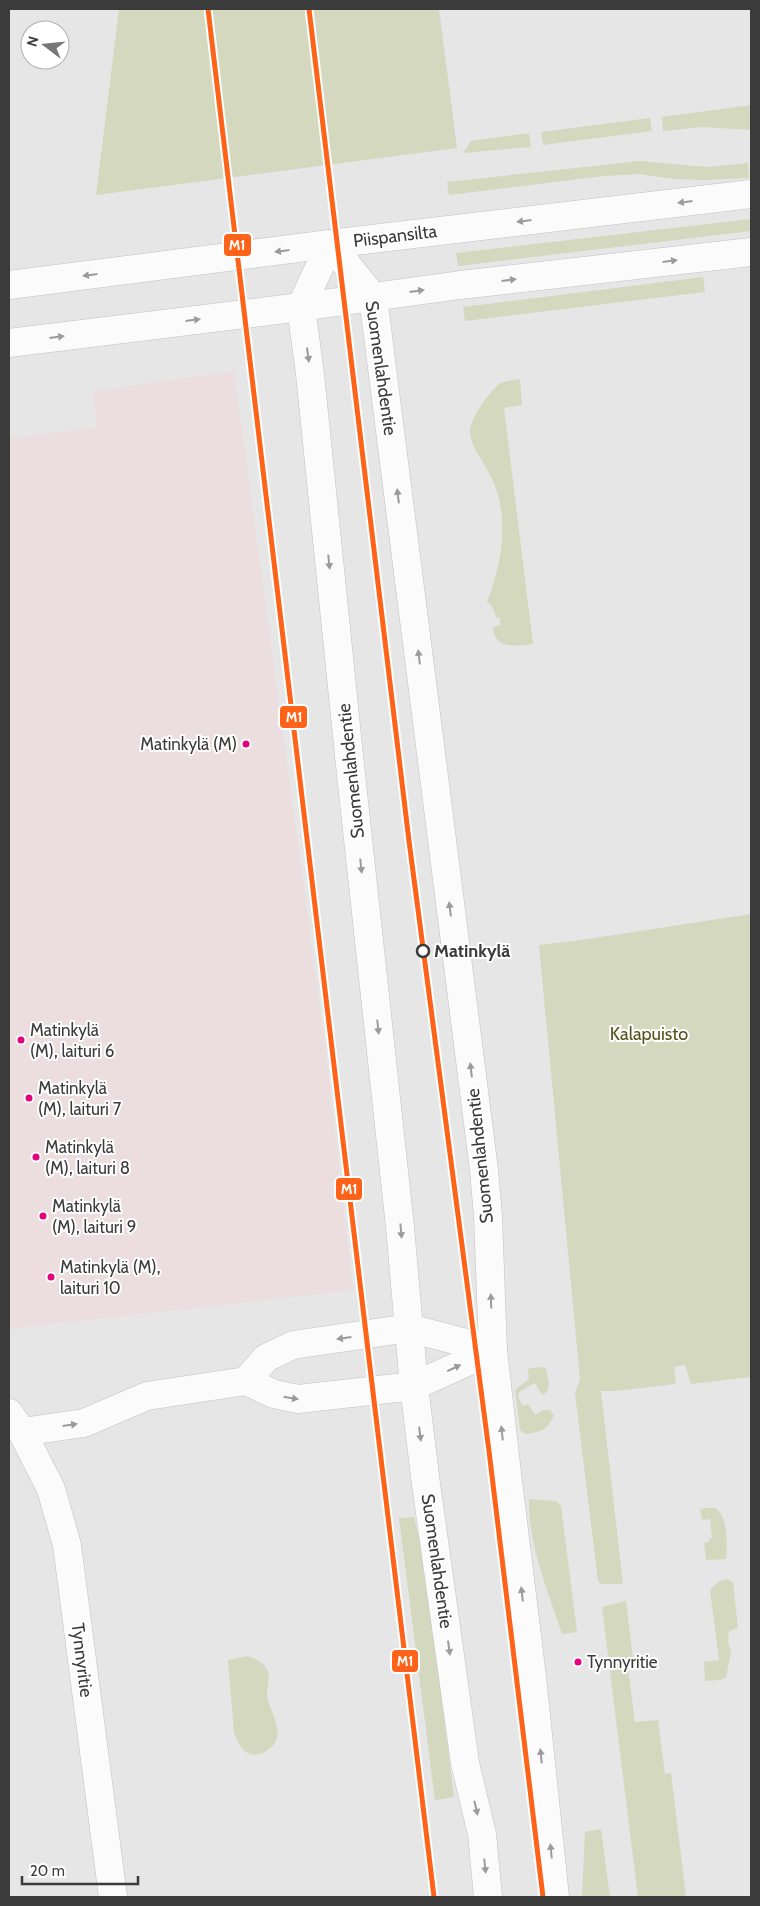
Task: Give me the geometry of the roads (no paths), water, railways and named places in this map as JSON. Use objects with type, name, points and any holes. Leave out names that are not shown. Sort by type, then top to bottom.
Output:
[{"type":"main road","name":"Piispansilta","points":[[9,285],[330,244],[751,194]]},
{"type":"main road","name":"Suomenlahdentie","points":[[330,244],[373,297],[484,1170],[488,1216],[493,1350],[556,1897]]},
{"type":"main road","points":[[302,307],[330,244]]},
{"type":"main road","points":[[9,343],[302,307],[460,285],[751,252]]},
{"type":"main road","name":"Suomenlahdentie","points":[[302,307],[400,1227],[414,1386],[465,1762],[482,1834],[488,1897]]},
{"type":"main road","points":[[246,1381],[266,1358],[293,1345],[409,1328],[493,1350]]},
{"type":"main road","points":[[15,1422],[84,1423],[146,1396],[246,1381],[274,1394],[298,1399],[414,1386],[493,1350]]},
{"type":"main road","name":"Tynnyritie","points":[[15,1422],[51,1489],[67,1545],[113,1897]]},
{"type":"place","name":"Matinkylä (M)","points":[[246,744]]},
{"type":"place","name":"Matinkylä","points":[[423,951]]},
{"type":"place","name":"Matinkylä (M), laituri 6","points":[[21,1040]]},
{"type":"place","name":"Matinkylä (M), laituri 7","points":[[29,1098]]},
{"type":"place","name":"Matinkylä (M), laituri 8","points":[[36,1157]]},
{"type":"place","name":"Matinkylä (M), laituri 9","points":[[43,1216]]},
{"type":"place","name":"Matinkylä (M), laituri 10","points":[[51,1277]]},
{"type":"place","name":"Tynnyritie","points":[[578,1662]]},
{"type":"park label","name":"Kalapuisto","points":[[649,1034]]}]
